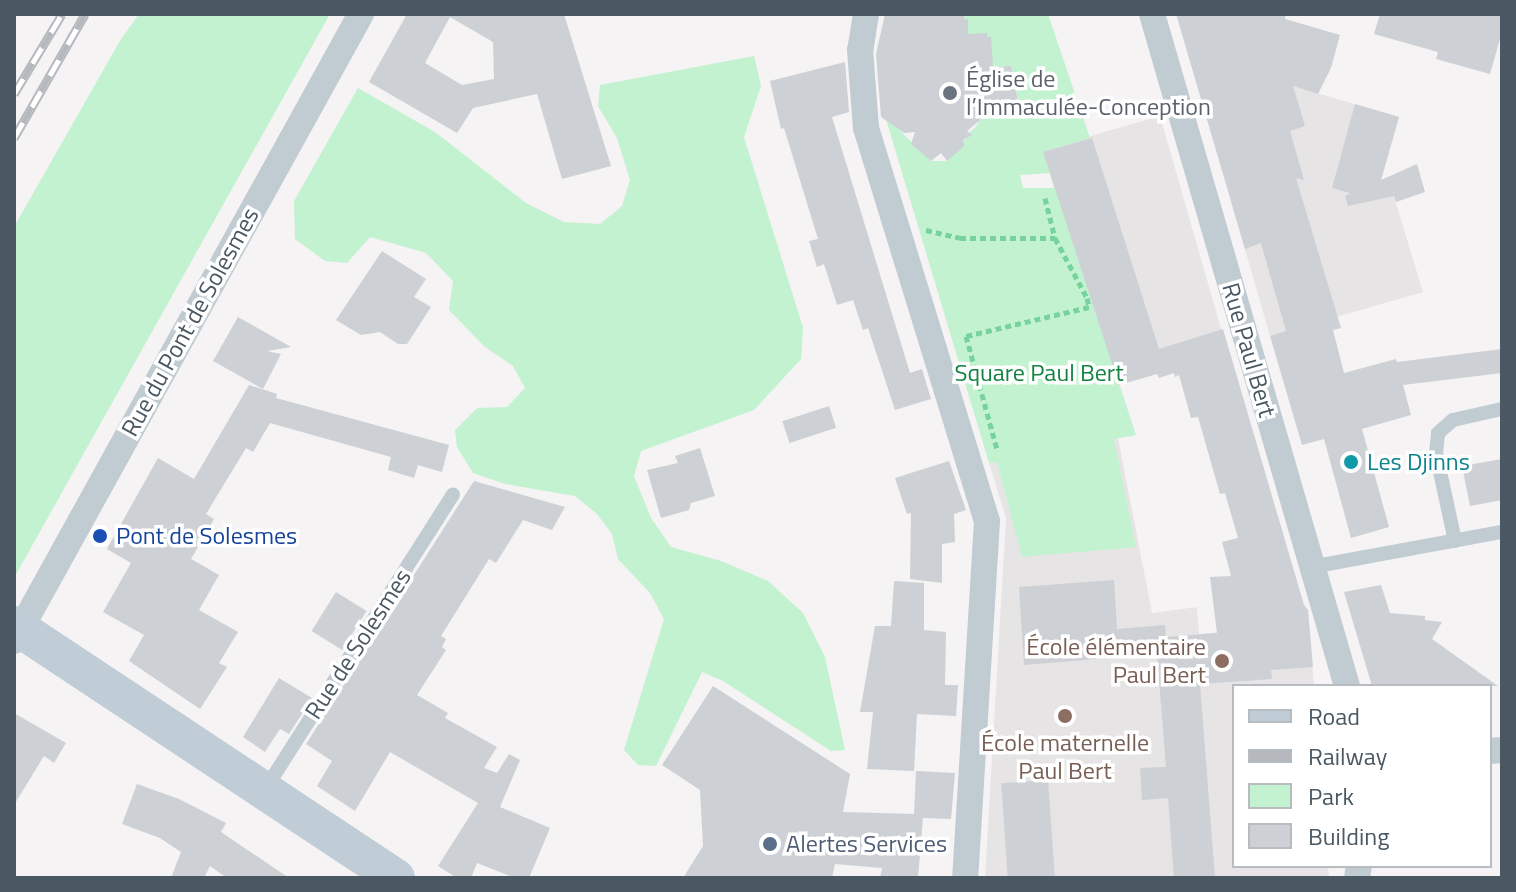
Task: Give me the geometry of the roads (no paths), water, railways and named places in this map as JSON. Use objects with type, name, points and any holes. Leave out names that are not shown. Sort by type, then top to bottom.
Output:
[{"type":"main road","points":[[16,632],[396,878]]},
{"type":"street","name":"Rue du Pont de Solesmes","points":[[16,632],[361,14]]},
{"type":"street","points":[[866,14],[860,50],[863,114],[987,521],[965,878]]},
{"type":"street","name":"Rue Paul Bert","points":[[1152,14],[1346,684]]},
{"type":"lane","points":[[1455,541],[1436,453],[1438,433],[1453,420],[1502,409]]},
{"type":"lane","name":"Rue de Solesmes","points":[[264,792],[453,495]]},
{"type":"lane","points":[[1311,567],[1502,532]]},
{"type":"railway","points":[[14,94],[62,14]]},
{"type":"railway","points":[[14,138],[85,14]]},
{"type":"place","name":"Église de l’Immaculée-Conception","points":[[950,93]]},
{"type":"place","name":"Les Djinns","points":[[1351,462]]},
{"type":"place","name":"Pont de Solesmes","points":[[100,536]]},
{"type":"place","name":"École élémentaire Paul Bert","points":[[1222,661]]},
{"type":"place","name":"École maternelle Paul Bert","points":[[1065,716]]},
{"type":"place","name":"Alertes Services","points":[[770,844]]},
{"type":"park label","name":"Square Paul Bert","points":[[1039,373]]}]
